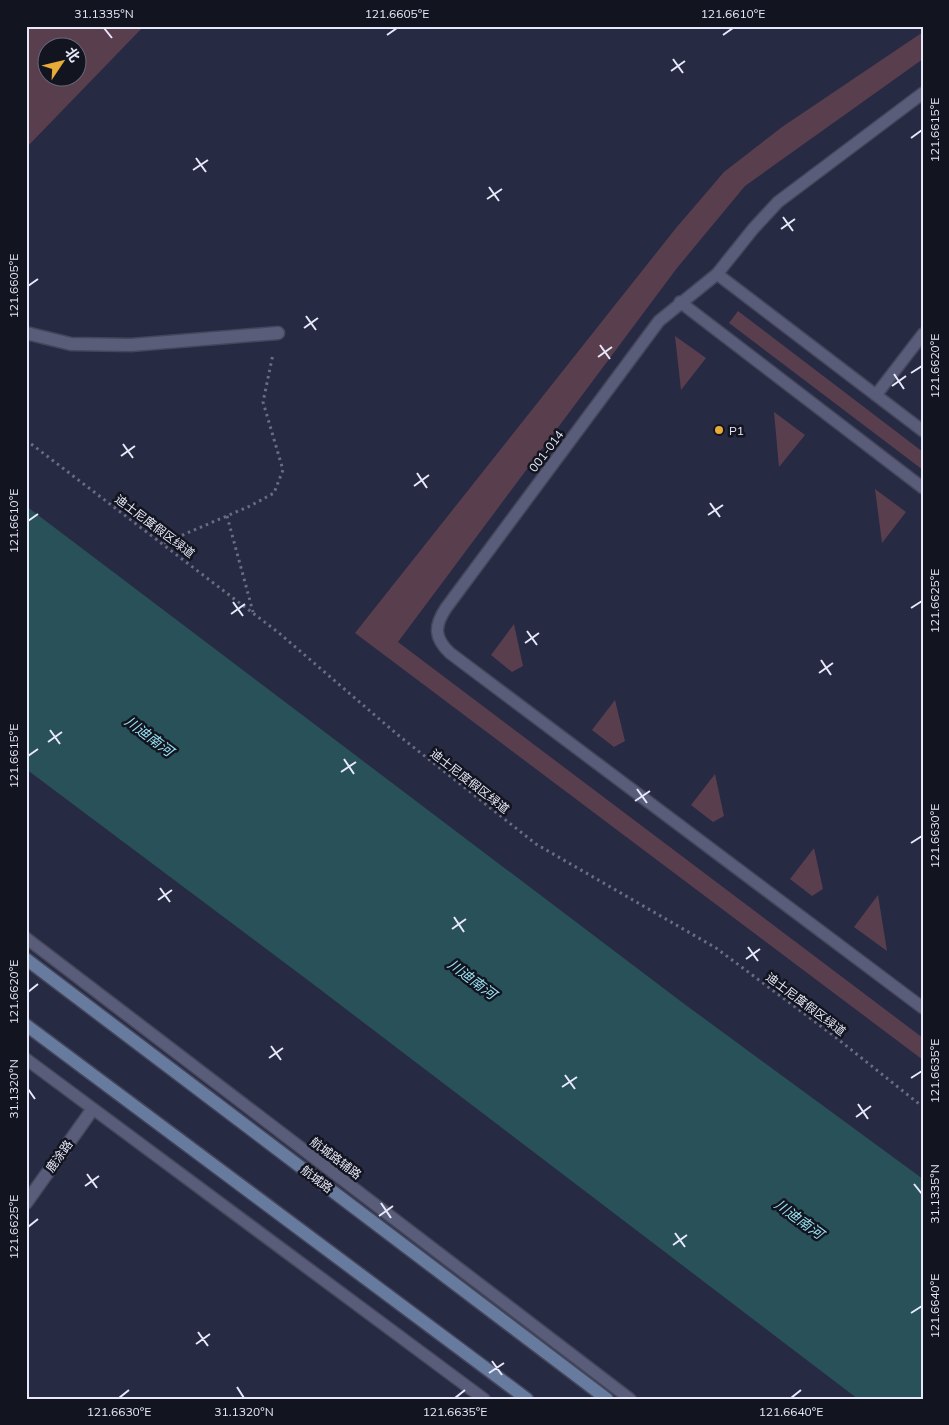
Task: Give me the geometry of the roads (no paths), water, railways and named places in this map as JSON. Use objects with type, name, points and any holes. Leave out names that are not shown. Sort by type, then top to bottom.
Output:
[{"type":"main road","name":"航城路","points":[[26,960],[607,1399]]},
{"type":"main road","points":[[26,1024],[527,1399]]},
{"type":"street","points":[[26,333],[71,344],[131,345],[278,333]]},
{"type":"street","name":"鹿涂路","points":[[26,1203],[92,1110]]},
{"type":"lane","name":"001-014","points":[[923,93],[778,202],[753,229],[717,274],[680,302],[660,321],[438,620],[437,637],[450,653],[923,1008]]},
{"type":"lane","points":[[717,274],[923,431]]},
{"type":"lane","points":[[680,302],[923,488]]},
{"type":"lane","points":[[876,395],[923,334]]},
{"type":"lane","name":"航城路辅路","points":[[26,938],[630,1399]]},
{"type":"lane","points":[[26,1059],[92,1110],[484,1399]]},
{"type":"water","name":"川迪南河","points":[[26,506],[683,1003],[923,1179],[923,1399],[858,1399],[309,981],[26,769]]},
{"type":"place","name":"P1","points":[[719,430]]}]
